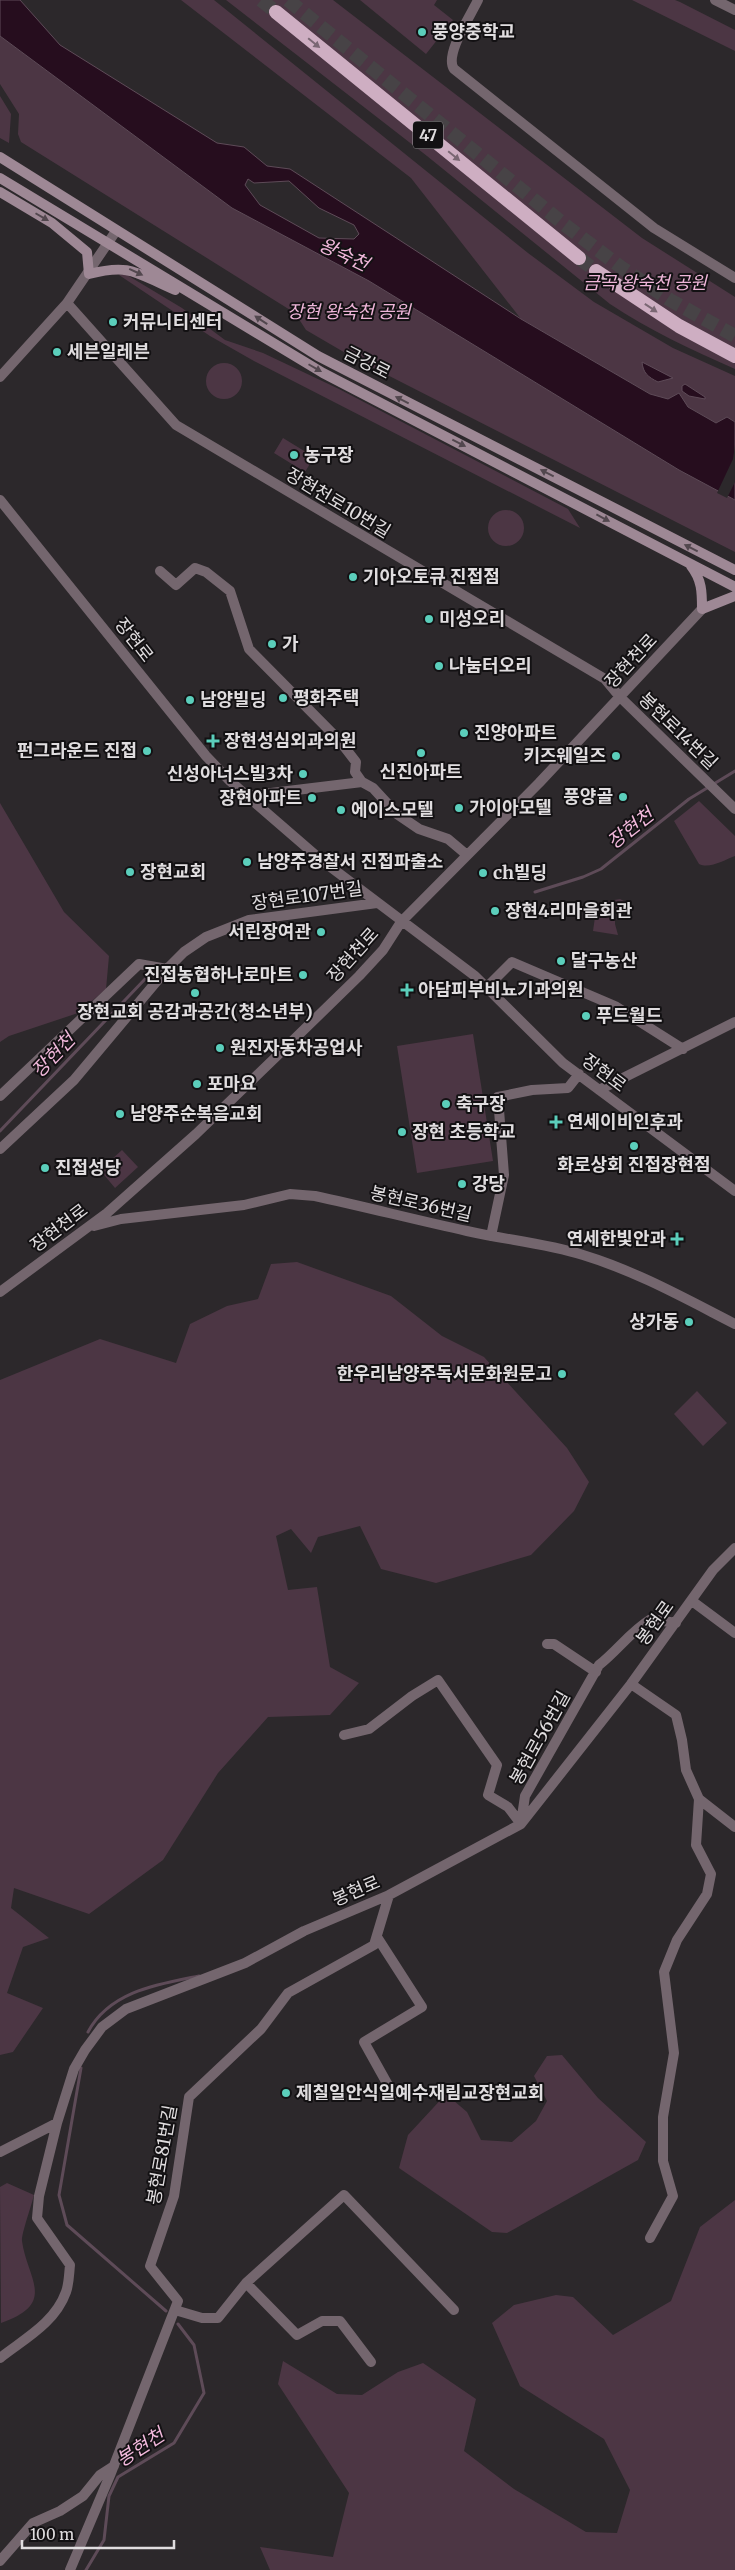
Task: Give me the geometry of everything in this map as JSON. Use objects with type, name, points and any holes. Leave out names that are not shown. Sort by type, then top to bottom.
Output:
[{"type":"highway","name":"47","points":[[276,12],[578,258]]},
{"type":"highway","points":[[596,271],[679,326],[735,356]]},
{"type":"main road","name":"금강로","points":[[0,157],[318,356],[735,570]]},
{"type":"main road","name":"금강로","points":[[0,178],[109,242],[205,304],[323,373],[735,586]]},
{"type":"main road","points":[[0,192],[52,223],[86,252],[89,274],[111,268],[129,269],[205,304]]},
{"type":"main road","points":[[689,563],[698,575],[702,588],[702,609],[735,596]]},
{"type":"street","points":[[478,0],[452,51],[450,62],[454,69],[654,228],[735,278]]},
{"type":"street","points":[[715,0],[735,10]]},
{"type":"street","points":[[0,376],[67,303],[89,274],[116,231]]},
{"type":"street","name":"장현천로10번길","points":[[67,303],[176,425],[605,679],[620,697]]},
{"type":"street","name":"장현로","points":[[0,500],[206,756],[246,796],[320,859],[487,987],[563,1062],[735,1191]]},
{"type":"street","points":[[160,571],[176,585],[195,568],[206,572],[230,591],[249,649],[339,740],[356,762],[355,772],[362,782],[373,788],[404,819],[418,829],[448,839],[467,855]]},
{"type":"street","name":"장현천로","points":[[0,1292],[111,1210],[196,1134],[359,976],[383,950],[401,922],[620,697],[702,609]]},
{"type":"street","name":"봉현로14번길","points":[[620,697],[735,809]]},
{"type":"street","points":[[246,796],[362,782]]},
{"type":"street","name":"장현로107번길","points":[[0,1149],[74,1080],[167,969],[184,952],[206,938],[249,920],[377,903]]},
{"type":"street","points":[[487,987],[512,962],[615,1006],[683,1049]]},
{"type":"street","points":[[0,1096],[140,964],[167,969]]},
{"type":"street","points":[[599,1090],[735,1022]]},
{"type":"street","points":[[491,1236],[504,1175],[498,1097],[532,1090],[568,1088],[579,1074]]},
{"type":"street","name":"봉현로36번길","points":[[88,1228],[118,1220],[244,1205],[290,1194],[315,1196],[491,1236],[537,1242],[600,1261],[676,1294],[735,1324]]},
{"type":"street","points":[[111,1210],[118,1220]]},
{"type":"street","name":"봉현로","points":[[0,2358],[36,2331],[58,2308],[67,2291],[70,2265],[37,2218],[38,2196],[56,2123],[74,2069],[102,2027],[126,2009],[245,1963],[304,1931],[389,1895],[521,1824],[631,1684],[713,1570],[735,1548]]},
{"type":"street","name":"봉현로","points":[[692,1601],[735,1633]]},
{"type":"street","name":"봉현로56번길","points":[[521,1824],[525,1796],[596,1672],[636,1628],[651,1619],[676,1623]]},
{"type":"street","points":[[547,1644],[554,1644],[596,1672]]},
{"type":"street","points":[[344,1735],[369,1729],[412,1696],[438,1680],[497,1765],[488,1795],[508,1807],[521,1824]]},
{"type":"street","points":[[631,1684],[676,1715],[686,1770],[700,1799],[735,1827]]},
{"type":"street","points":[[650,2238],[673,2196],[663,2161],[663,2117],[674,2053],[664,1972],[677,1940],[707,1894],[711,1874],[696,1845],[700,1799]]},
{"type":"street","points":[[389,1895],[378,1937],[422,2007],[364,2042],[393,2094]]},
{"type":"street","name":"봉현로81번길","points":[[175,2310],[178,2301],[150,2266],[174,2196],[188,2097],[261,2029],[288,1993],[374,1945],[378,1937]]},
{"type":"street","points":[[0,2152],[56,2123]]},
{"type":"street","points":[[70,2570],[114,2466],[175,2310],[202,2318],[218,2318],[246,2283],[344,2195],[454,2310]]},
{"type":"street","points":[[246,2283],[298,2335],[322,2321],[340,2321],[370,2362]]},
{"type":"street","points":[[0,2561],[33,2524],[60,2511],[83,2496],[100,2474],[114,2466]]},
{"type":"green space","points":[[181,0],[214,0],[528,253],[594,302],[673,348],[735,376],[735,422],[727,417],[716,423],[688,407],[650,394],[521,319],[411,178]]},
{"type":"green space","name":"금곡 왕숙천 공원","points":[[226,0],[333,0],[642,238],[735,297],[735,369],[671,339],[610,304],[427,156]]},
{"type":"green space","name":"풍양중학교","points":[[360,0],[437,0],[434,5],[453,20],[426,54]]},
{"type":"green space","points":[[632,0],[675,0],[680,2],[735,30],[735,51]]},
{"type":"green space","name":"장현 왕숙천 공원","points":[[0,36],[232,208],[369,281],[679,470],[735,500],[735,552],[354,358],[306,330],[295,313],[21,142],[18,134],[19,114],[0,84]]},
{"type":"green space","points":[[0,96],[11,114],[9,143],[0,138]]},
{"type":"green space","points":[[119,275],[127,275],[182,308],[225,340],[263,353],[339,389],[568,509],[580,528],[254,361],[210,336]]},
{"type":"green space","points":[[224,363],[237,368],[242,381],[237,394],[224,399],[211,394],[206,381],[211,368]]},
{"type":"green space","name":"농구장","points":[[283,438],[314,457],[305,472],[274,453]]},
{"type":"green space","points":[[506,510],[519,515],[524,528],[519,541],[506,546],[493,541],[488,528],[493,515]]},
{"type":"green space","points":[[699,801],[735,836],[735,856],[712,865],[699,864],[674,821]]},
{"type":"green space","points":[[0,803],[64,912],[109,956],[106,989],[78,1013],[9,1036],[0,1042]]},
{"type":"green space","points":[[620,899],[626,902],[615,910],[615,924],[618,935],[593,931],[597,903]]},
{"type":"green space","name":"축구장","points":[[473,1034],[493,1161],[417,1173],[397,1046]]},
{"type":"green space","points":[[122,1150],[138,1167],[115,1188],[100,1170]]},
{"type":"green space","points":[[297,1262],[391,1296],[442,1336],[484,1357],[567,1448],[589,1482],[574,1511],[531,1555],[436,1583],[381,1569],[360,1526],[318,1537],[311,1553],[291,1529],[276,1536],[288,1590],[317,1587],[330,1667],[359,1683],[330,1715],[268,1717],[218,1773],[163,1860],[89,1914],[14,1888],[11,1908],[49,1938],[23,1947],[7,1993],[43,2008],[13,2052],[0,2055],[0,1380],[100,1339],[176,1363],[190,1324],[227,1306],[258,1299],[271,1264]]},
{"type":"green space","points":[[697,1391],[727,1423],[703,1446],[674,1414]]},
{"type":"green space","points":[[562,2055],[598,2098],[646,2142],[638,2160],[507,2233],[492,2232],[399,2168],[408,2135],[446,2094],[467,2112],[481,2140],[512,2142],[536,2121],[547,2101],[534,2076],[547,2056]]},
{"type":"green space","points":[[7,2183],[34,2195],[22,2241],[35,2289],[34,2298],[29,2307],[1,2323],[0,2187]]},
{"type":"green space","points":[[735,2200],[735,2570],[270,2570],[260,2547],[333,2557],[349,2493],[278,2384],[283,2361],[337,2394],[362,2395],[398,2372],[423,2363],[476,2399],[464,2451],[514,2489],[586,2532],[617,2533],[630,2490],[604,2439],[520,2386],[492,2323],[514,2305],[556,2295],[573,2297],[613,2335],[671,2301],[700,2227]]},
{"type":"water","name":"왕숙천","points":[[0,0],[20,0],[60,45],[217,143],[244,147],[267,166],[290,169],[521,319],[650,394],[668,399],[679,393],[688,407],[716,423],[727,417],[735,422],[735,500],[679,470],[369,281],[232,208],[0,36]],"holes":[[[248,179],[254,183],[289,181],[319,208],[354,225],[359,234],[354,239],[319,238],[260,205],[245,185]]]},
{"type":"water","points":[[642,362],[673,378],[658,382],[647,374]]},
{"type":"water","points":[[685,384],[705,397],[705,399],[689,396],[682,391],[682,386]]},
{"type":"pier","points":[[735,445],[735,482],[727,498],[717,493],[733,459]]},
{"type":"waterway","name":"장현천","points":[[535,892],[583,877],[601,869],[689,799],[735,771]]},
{"type":"waterway","name":"장현천","points":[[0,1131],[147,977]]},
{"type":"waterway","name":"봉현천","points":[[88,2032],[97,2018],[122,1998],[152,1986],[199,1976]]},
{"type":"waterway","name":"봉현천","points":[[81,2068],[59,2195],[67,2225],[166,2311]]},
{"type":"waterway","name":"봉현천","points":[[86,2570],[104,2540],[109,2496],[118,2477],[174,2443],[204,2393],[194,2345],[178,2324]]},
{"type":"tunnel","points":[[261,0],[276,12]]},
{"type":"tunnel","points":[[288,0],[565,225],[622,268],[670,300],[735,336]]},
{"type":"tunnel","points":[[579,258],[596,271]]},
{"type":"place","name":"풍양중학교","points":[[422,32]]},
{"type":"place","name":"커뮤니티센터","points":[[113,322]]},
{"type":"place","name":"세븐일레븐","points":[[57,352]]},
{"type":"place","name":"농구장","points":[[294,455]]},
{"type":"place","name":"기아오토큐 진접점","points":[[353,577]]},
{"type":"place","name":"미성오리","points":[[429,619]]},
{"type":"place","name":"가","points":[[272,644]]},
{"type":"place","name":"나눔터오리","points":[[439,666]]},
{"type":"place","name":"평화주택","points":[[283,698]]},
{"type":"place","name":"남양빌딩","points":[[190,700]]},
{"type":"place","name":"진양아파트","points":[[464,733]]},
{"type":"place","name":"장현성심외과의원","points":[[213,741]]},
{"type":"place","name":"펀그라운드 진접","points":[[147,751]]},
{"type":"place","name":"신진아파트","points":[[421,753]]},
{"type":"place","name":"키즈웨일즈","points":[[616,756]]},
{"type":"place","name":"신성아너스빌3차","points":[[303,774]]},
{"type":"place","name":"풍양골","points":[[623,797]]},
{"type":"place","name":"장현아파트","points":[[312,798]]},
{"type":"place","name":"가이아모텔","points":[[459,808]]},
{"type":"place","name":"에이스모텔","points":[[341,810]]},
{"type":"place","name":"남양주경찰서 진접파출소","points":[[247,862]]},
{"type":"place","name":"장현교회","points":[[130,872]]},
{"type":"place","name":"ch빌딩","points":[[483,873]]},
{"type":"place","name":"장현4리마을회관","points":[[495,911]]},
{"type":"place","name":"서린장여관","points":[[321,932]]},
{"type":"place","name":"달구농산","points":[[561,961]]},
{"type":"place","name":"진접농협하나로마트","points":[[303,975]]},
{"type":"place","name":"아담피부비뇨기과의원","points":[[407,990]]},
{"type":"place","name":"장현교회 공감과공간(청소년부)","points":[[195,993]]},
{"type":"place","name":"푸드월드","points":[[586,1016]]},
{"type":"place","name":"원진자동차공업사","points":[[220,1048]]},
{"type":"place","name":"포마요","points":[[197,1084]]},
{"type":"place","name":"축구장","points":[[446,1104]]},
{"type":"place","name":"남양주순복음교회","points":[[120,1114]]},
{"type":"place","name":"연세이비인후과","points":[[556,1122]]},
{"type":"place","name":"장현 초등학교","points":[[402,1132]]},
{"type":"place","name":"화로상회 진접장현점","points":[[634,1146]]},
{"type":"place","name":"진접성당","points":[[45,1168]]},
{"type":"place","name":"강당","points":[[462,1184]]},
{"type":"place","name":"연세한빛안과","points":[[677,1239]]},
{"type":"place","name":"상가동","points":[[689,1322]]},
{"type":"place","name":"한우리남양주독서문화원문고","points":[[562,1374]]},
{"type":"place","name":"제칠일안식일예수재림교장현교회","points":[[286,2093]]}]
